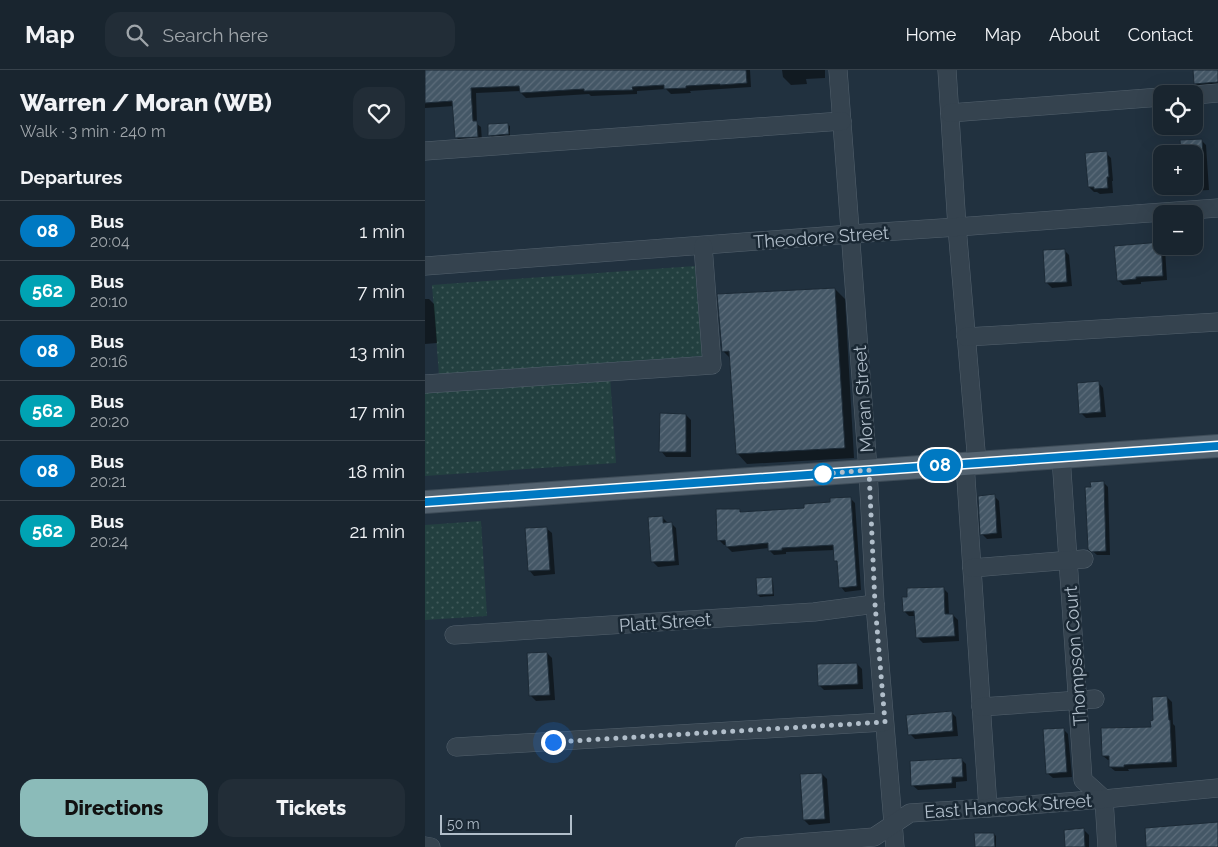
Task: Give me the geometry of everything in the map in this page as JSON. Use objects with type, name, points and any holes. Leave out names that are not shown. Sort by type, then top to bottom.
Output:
[{"type":"main road","points":[[425,502],[1218,446]]},
{"type":"street","name":"Moran Street","points":[[838,70],[869,470],[875,604],[895,847]]},
{"type":"street","points":[[947,70],[966,337],[971,463],[972,568],[988,808]]},
{"type":"street","points":[[1203,94],[1218,93]]},
{"type":"street","points":[[950,113],[1153,98]]},
{"type":"street","points":[[425,151],[842,121]]},
{"type":"street","name":"Theodore Street","points":[[425,266],[1218,208]]},
{"type":"street","points":[[425,384],[712,365],[703,246]]},
{"type":"street","points":[[966,337],[1218,322]]},
{"type":"street","name":"Thompson Court","points":[[1061,457],[1076,560],[1077,700],[1083,780],[1104,799]]},
{"type":"street","points":[[972,568],[1076,560]]},
{"type":"street","name":"Platt Street","points":[[454,635],[814,612],[875,604]]},
{"type":"street","points":[[981,707],[1095,699]]},
{"type":"street","points":[[456,747],[885,722]]},
{"type":"street","name":"East Hancock Street","points":[[745,847],[874,837],[910,813],[1104,799],[1218,788]]},
{"type":"street","points":[[1104,799],[1107,847]]},
{"type":"street","points":[[425,846],[431,847]]},
{"type":"green space","points":[[695,266],[702,356],[439,375],[432,285]]},
{"type":"green space","points":[[610,376],[616,463],[425,476],[425,390]]},
{"type":"green space","points":[[481,521],[487,616],[425,620],[425,525]]},
{"type":"building","points":[[425,70],[746,70],[747,83],[664,89],[664,85],[632,87],[633,90],[584,91],[584,89],[520,93],[519,86],[471,88],[473,121],[477,121],[478,137],[455,138],[452,101],[425,103]]},
{"type":"building","points":[[1193,70],[1218,70],[1218,82],[1194,84]]},
{"type":"building","points":[[508,123],[509,134],[488,136],[488,124]]},
{"type":"building","points":[[1202,139],[1202,145],[1180,145],[1180,140]]},
{"type":"building","points":[[1107,151],[1108,188],[1094,189],[1094,187],[1088,187],[1085,153]]},
{"type":"building","points":[[1153,243],[1153,255],[1162,255],[1163,276],[1136,277],[1136,279],[1117,281],[1114,246]]},
{"type":"building","points":[[1065,249],[1067,282],[1045,283],[1043,250]]},
{"type":"building","points":[[835,288],[845,448],[736,454],[729,351],[722,352],[717,294]]},
{"type":"building","points":[[1099,381],[1101,412],[1079,414],[1077,383]]},
{"type":"building","points":[[660,413],[686,414],[686,452],[659,452]]},
{"type":"building","points":[[1104,481],[1106,551],[1091,552],[1088,549],[1085,487],[1091,487],[1090,482]]},
{"type":"building","points":[[995,494],[997,533],[980,535],[978,496]]},
{"type":"building","points":[[851,497],[857,586],[839,588],[837,561],[834,561],[833,545],[782,548],[782,550],[768,551],[768,543],[726,547],[725,540],[717,541],[716,509],[740,509],[740,512],[804,508],[804,504],[830,502],[830,498]]},
{"type":"building","points":[[663,516],[663,523],[672,522],[675,561],[651,562],[648,517]]},
{"type":"building","points":[[547,527],[550,570],[528,571],[525,528]]},
{"type":"building","points":[[772,577],[773,594],[757,595],[756,578]]},
{"type":"building","points":[[944,587],[945,614],[953,614],[955,636],[916,638],[914,611],[903,612],[902,597],[907,597],[907,588]]},
{"type":"building","points":[[547,652],[550,695],[529,696],[527,653]]},
{"type":"building","points":[[857,663],[858,684],[818,686],[817,664]]},
{"type":"building","points":[[1167,696],[1172,762],[1109,767],[1109,756],[1102,756],[1101,728],[1151,727],[1150,721],[1153,720],[1152,697]]},
{"type":"building","points":[[952,711],[953,731],[908,735],[906,715]]},
{"type":"building","points":[[1064,728],[1067,772],[1046,774],[1043,729]]},
{"type":"building","points":[[962,758],[963,777],[952,777],[952,783],[911,786],[910,761]]},
{"type":"building","points":[[822,773],[825,819],[803,820],[800,774]]},
{"type":"building","points":[[1218,822],[1218,847],[1146,847],[1145,828]]},
{"type":"building","points":[[1084,828],[1085,847],[1065,847],[1064,830]]},
{"type":"building","points":[[974,833],[994,833],[995,847],[975,847]]},
{"type":"bus line","name":"08","points":[[425,502],[1218,446]]},
{"type":"route","points":[[553,742],[885,722],[875,604],[869,470],[823,474]]}]
